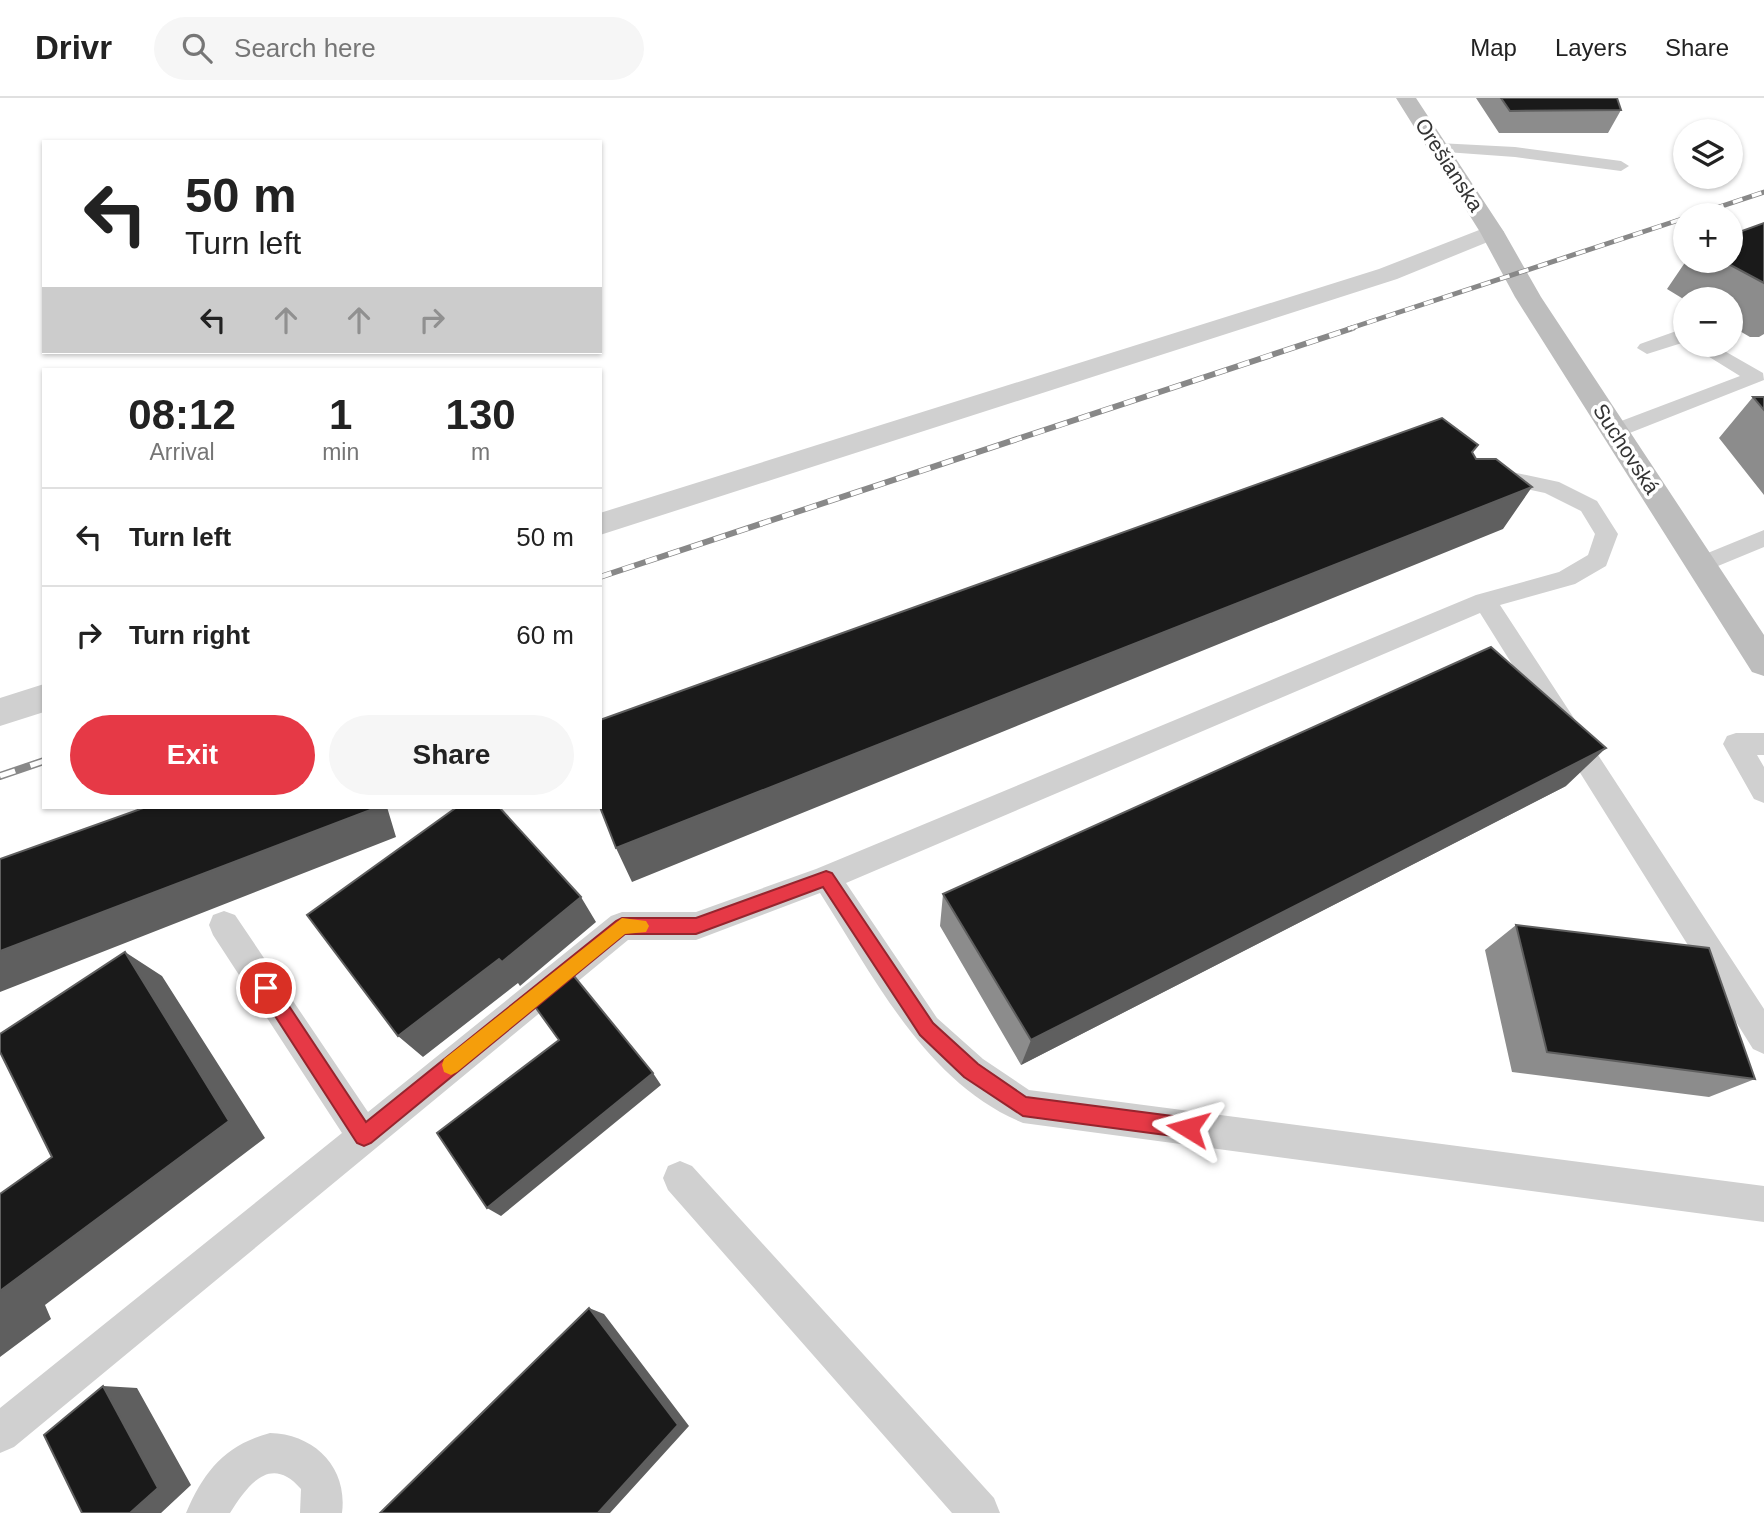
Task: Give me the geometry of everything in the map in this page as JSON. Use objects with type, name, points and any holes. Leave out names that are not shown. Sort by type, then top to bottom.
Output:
[{"type":"street","name":"Orešianska","points":[[1406,98],[1492,232]]},
{"type":"street","name":"Suchovská","points":[[1492,232],[1528,297],[1764,663]]},
{"type":"street","points":[[602,523],[1362,282],[1492,232]]},
{"type":"street","points":[[0,712],[42,699]]},
{"type":"lane","points":[[1438,148],[1514,152],[1621,166]]},
{"type":"lane","points":[[1647,348],[1673,338]]},
{"type":"lane","points":[[1724,357],[1760,375]]},
{"type":"lane","points":[[1615,431],[1760,375]]},
{"type":"lane","points":[[0,1433],[622,926],[696,926],[826,878],[1485,601],[1567,578],[1598,560],[1607,534],[1589,506],[1551,487],[1512,479],[1472,490]]},
{"type":"lane","points":[[1701,565],[1764,538]]},
{"type":"lane","points":[[1485,601],[1764,1038]]},
{"type":"lane","points":[[1764,744],[1736,744],[1764,791]]},
{"type":"lane","points":[[826,878],[926,1029],[971,1071],[1023,1106],[1764,1205]]},
{"type":"lane","points":[[224,925],[364,1136]]},
{"type":"lane","points":[[680,1178],[979,1513]]},
{"type":"lane","points":[[207,1513],[230,1476],[255,1457],[279,1451],[299,1457],[317,1475],[324,1504],[321,1513]]},
{"type":"building","points":[[1501,98],[1617,98],[1621,110],[1510,111]]},
{"type":"building","points":[[1764,223],[1764,283],[1743,272],[1743,231]]},
{"type":"building","points":[[1753,397],[1764,397],[1764,410]]},
{"type":"building","points":[[1442,418],[1478,445],[1472,452],[1476,459],[1496,459],[1532,487],[616,848],[601,809],[602,719]]},
{"type":"building","points":[[1491,647],[1606,748],[1031,1040],[943,894]]},
{"type":"building","points":[[140,809],[373,809],[0,951],[0,859]]},
{"type":"building","points":[[454,809],[501,809],[581,897],[502,962],[499,959],[398,1036],[307,915]]},
{"type":"building","points":[[1516,925],[1709,948],[1755,1079],[1547,1052]]},
{"type":"building","points":[[125,952],[229,1121],[0,1291],[0,1194],[52,1157],[0,1052],[0,1034]]},
{"type":"building","points":[[569,970],[653,1073],[487,1208],[437,1133],[559,1040],[531,1001]]},
{"type":"building","points":[[589,1308],[678,1425],[598,1513],[380,1513]]},
{"type":"building","points":[[103,1386],[158,1488],[130,1513],[82,1513],[44,1435]]},
{"type":"railway","points":[[1731,203],[1764,192]]},
{"type":"railway","points":[[1348,329],[1673,222]]},
{"type":"railway","points":[[602,576],[1353,328]]},
{"type":"railway","points":[[0,776],[42,762]]},
{"type":"slow traffic","points":[[451,1065],[622,926],[640,926]]},
{"type":"route","points":[[266,988],[364,1136],[622,926],[696,926],[826,878],[926,1029],[971,1071],[1023,1106],[1188,1128]]}]
